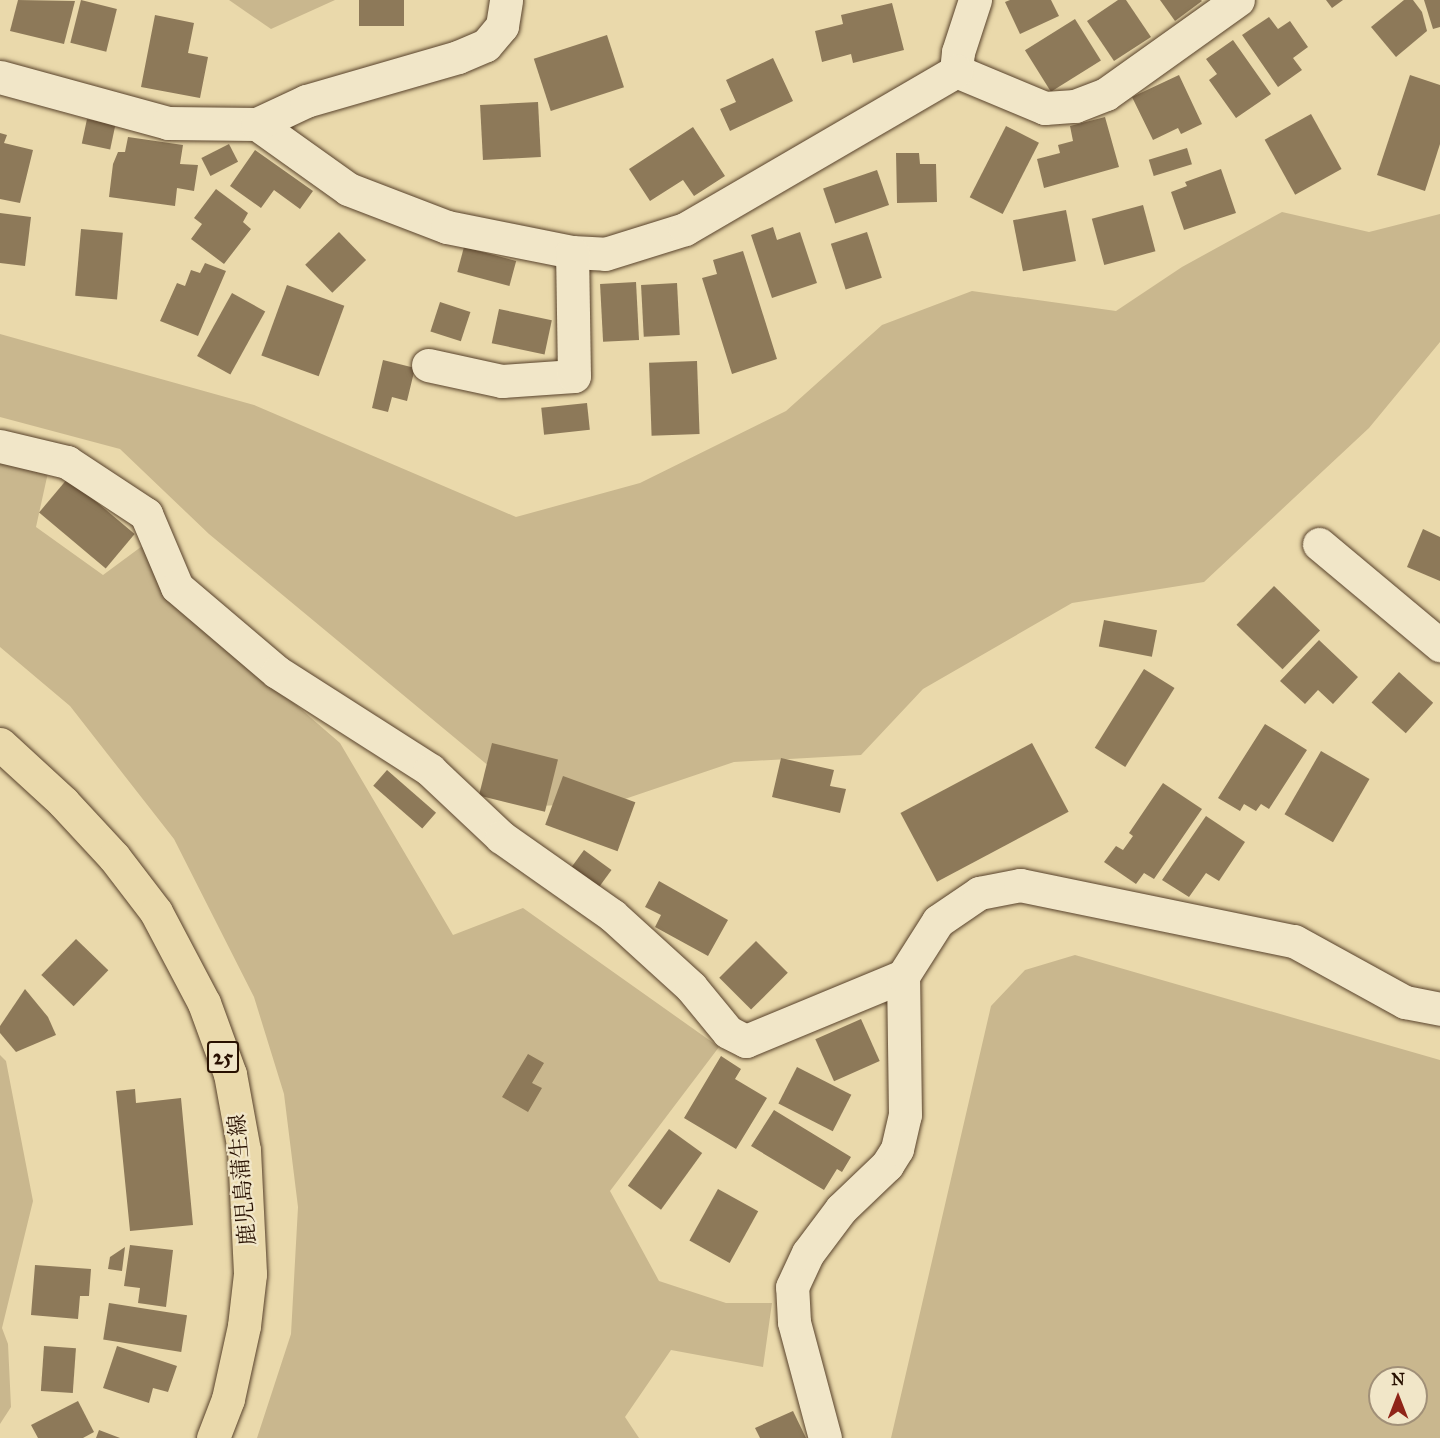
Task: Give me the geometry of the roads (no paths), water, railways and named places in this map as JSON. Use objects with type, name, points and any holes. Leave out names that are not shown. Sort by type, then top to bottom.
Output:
[{"type":"main road","name":"鹿児島蒲生線","points":[[0,744],[99,841],[156,912],[204,1003],[230,1074],[244,1150],[250,1274],[244,1326],[228,1399],[213,1438]]},
{"type":"street","points":[[0,77],[168,123],[257,124],[306,101],[458,57],[486,45],[502,26],[506,0]]},
{"type":"street","points":[[956,71],[958,52],[975,0]]},
{"type":"street","points":[[956,71],[1045,108],[1075,105],[1106,94],[1238,0]]},
{"type":"street","points":[[257,124],[348,189],[447,227],[572,252],[605,254],[685,228],[956,71]]},
{"type":"street","points":[[428,365],[502,381],[574,376],[572,252]]},
{"type":"street","points":[[0,446],[67,462],[146,514],[177,587],[277,672],[430,770],[501,837],[612,915],[691,987],[728,1032],[746,1041],[903,976]]},
{"type":"street","points":[[1319,544],[1440,645]]},
{"type":"street","points":[[825,1438],[794,1322],[792,1287],[808,1253],[841,1209],[886,1165],[897,1149],[905,1115],[903,976],[938,921],[979,893],[1020,885],[1294,941],[1405,1002],[1440,1009]]}]
